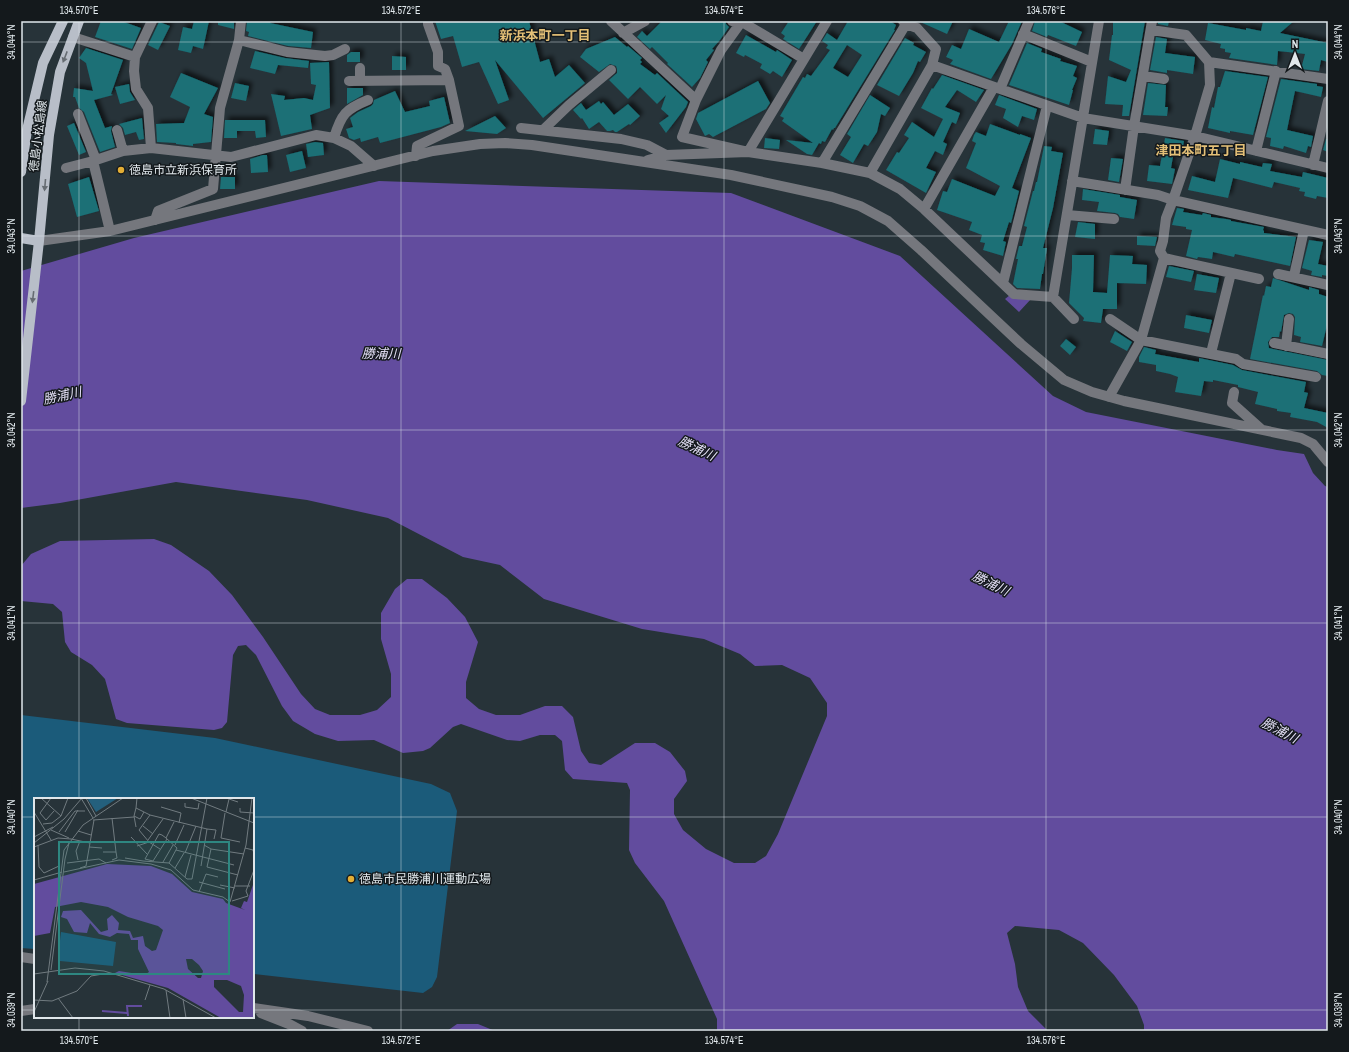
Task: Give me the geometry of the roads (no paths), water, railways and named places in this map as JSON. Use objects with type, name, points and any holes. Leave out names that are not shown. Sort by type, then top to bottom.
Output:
[{"type":"main road","name":"徳島小松島線","points":[[21,172],[27,130],[43,63],[63,21]]},
{"type":"main road","name":"徳島小松島線","points":[[21,401],[38,258],[49,135],[60,72],[80,21]]},
{"type":"main road","points":[[21,238],[39,241]]},
{"type":"street","points":[[151,148],[148,108],[136,89],[134,71],[135,57],[152,21]]},
{"type":"street","points":[[155,220],[158,211],[213,190],[220,108],[239,40],[241,21]]},
{"type":"street","points":[[416,156],[417,146],[459,126],[445,69],[438,66],[438,52],[428,21]]},
{"type":"street","points":[[616,25],[645,21]]},
{"type":"street","points":[[804,59],[739,21],[721,50],[696,100],[682,137],[748,152],[822,163],[870,173],[900,190],[924,209],[1014,294],[1053,297],[1074,319]]},
{"type":"street","points":[[748,152],[827,21]]},
{"type":"street","points":[[924,209],[997,88],[1028,21]]},
{"type":"street","points":[[1053,297],[1098,21]]},
{"type":"street","points":[[822,163],[904,23],[919,25],[936,49],[932,65],[870,173]]},
{"type":"street","points":[[616,25],[696,100]]},
{"type":"street","points":[[1109,397],[1141,340],[1164,258],[1160,251],[1166,218],[1195,136],[1210,85],[1209,62],[1186,35],[1152,25],[1134,126],[1125,190]]},
{"type":"street","points":[[1023,34],[1092,62]]},
{"type":"street","points":[[73,37],[135,57]]},
{"type":"street","points":[[239,40],[287,52],[325,56],[333,55],[345,49]]},
{"type":"street","points":[[1209,62],[1328,79]]},
{"type":"street","points":[[932,65],[1083,118],[1195,136],[1328,168]]},
{"type":"street","points":[[360,68],[360,81]]},
{"type":"street","points":[[543,130],[569,105],[611,70]]},
{"type":"street","points":[[1256,151],[1276,71]]},
{"type":"street","points":[[349,81],[413,76],[448,80]]},
{"type":"street","points":[[1143,76],[1164,78]]},
{"type":"street","points":[[334,138],[344,114],[352,107],[368,100]]},
{"type":"street","points":[[1313,165],[1328,101]]},
{"type":"street","points":[[1002,283],[1047,106]]},
{"type":"street","points":[[78,114],[95,160],[110,231]]},
{"type":"street","points":[[521,128],[621,139],[647,144],[666,155]]},
{"type":"street","points":[[117,130],[123,151]]},
{"type":"street","points":[[66,168],[123,151],[151,148],[231,157],[316,135],[334,138],[351,146],[374,166]]},
{"type":"street","points":[[39,241],[110,231],[433,151],[480,144],[532,144],[731,175],[832,197],[860,206],[888,221],[1021,344],[1064,380],[1092,392],[1109,397],[1301,438],[1313,444],[1328,462]]},
{"type":"street","points":[[642,161],[666,155],[748,152]]},
{"type":"street","points":[[1072,181],[1158,195],[1173,200],[1328,235]]},
{"type":"street","points":[[1067,215],[1114,219]]},
{"type":"street","points":[[1294,276],[1304,230]]},
{"type":"street","points":[[1164,258],[1259,279]]},
{"type":"street","points":[[1211,354],[1231,273]]},
{"type":"street","points":[[1278,274],[1294,276],[1328,285]]},
{"type":"street","points":[[1110,319],[1141,340],[1236,358],[1243,364],[1316,378]]},
{"type":"street","points":[[1286,346],[1289,319]]},
{"type":"street","points":[[1274,343],[1328,354]]},
{"type":"street","points":[[1234,392],[1232,403],[1262,430]]},
{"type":"street","points":[[21,957],[34,959]]},
{"type":"street","points":[[254,1008],[262,1014],[289,1024],[302,1031]]},
{"type":"street","points":[[254,1008],[308,1016],[368,1031]]},
{"type":"street","points":[[21,1011],[34,1009]]},
{"type":"water","name":"勝浦川","points":[[379,181],[731,193],[900,256],[1053,396],[1086,412],[1304,454],[1313,473],[1325,486],[1328,487],[1328,1031],[1144,1031],[1144,1025],[1137,1006],[1114,975],[1083,943],[1059,930],[1015,926],[1007,933],[1015,964],[1018,987],[1028,1011],[1048,1031],[717,1031],[717,1019],[664,901],[635,863],[629,850],[630,790],[627,783],[573,779],[565,770],[562,741],[555,735],[540,735],[520,741],[507,740],[461,724],[453,727],[430,748],[423,751],[403,753],[374,740],[338,741],[315,734],[293,721],[282,706],[256,655],[246,645],[238,646],[233,655],[227,722],[222,728],[214,730],[127,723],[116,719],[105,679],[92,665],[71,652],[65,642],[62,612],[53,604],[21,601],[21,566],[31,554],[60,541],[154,539],[171,545],[209,571],[232,595],[263,637],[301,694],[315,709],[330,715],[360,715],[377,710],[391,697],[391,674],[381,639],[381,613],[395,589],[407,579],[422,579],[447,598],[465,617],[478,642],[466,682],[466,698],[479,709],[496,715],[520,715],[545,706],[562,706],[573,717],[581,751],[589,763],[601,765],[635,743],[655,743],[670,752],[685,771],[687,781],[674,799],[674,814],[683,830],[706,849],[734,863],[755,863],[766,856],[778,834],[827,716],[827,703],[810,678],[782,665],[755,666],[740,654],[704,639],[642,629],[544,599],[500,565],[463,557],[388,518],[307,500],[176,482],[60,503],[21,508],[21,271],[134,238]]},
{"type":"water","points":[[1010,295],[1031,299],[1019,312],[1005,299]]},
{"type":"water","points":[[457,1024],[478,1024],[495,1031],[447,1031]]},
{"type":"place","name":"徳島市立新浜保育所","points":[[121,170]]},
{"type":"place","name":"徳島市民勝浦川運動広場","points":[[351,879]]},
{"type":"district","name":"新浜本町一丁目","points":[[545,35]]},
{"type":"district","name":"津田本町五丁目","points":[[1201,150]]}]
